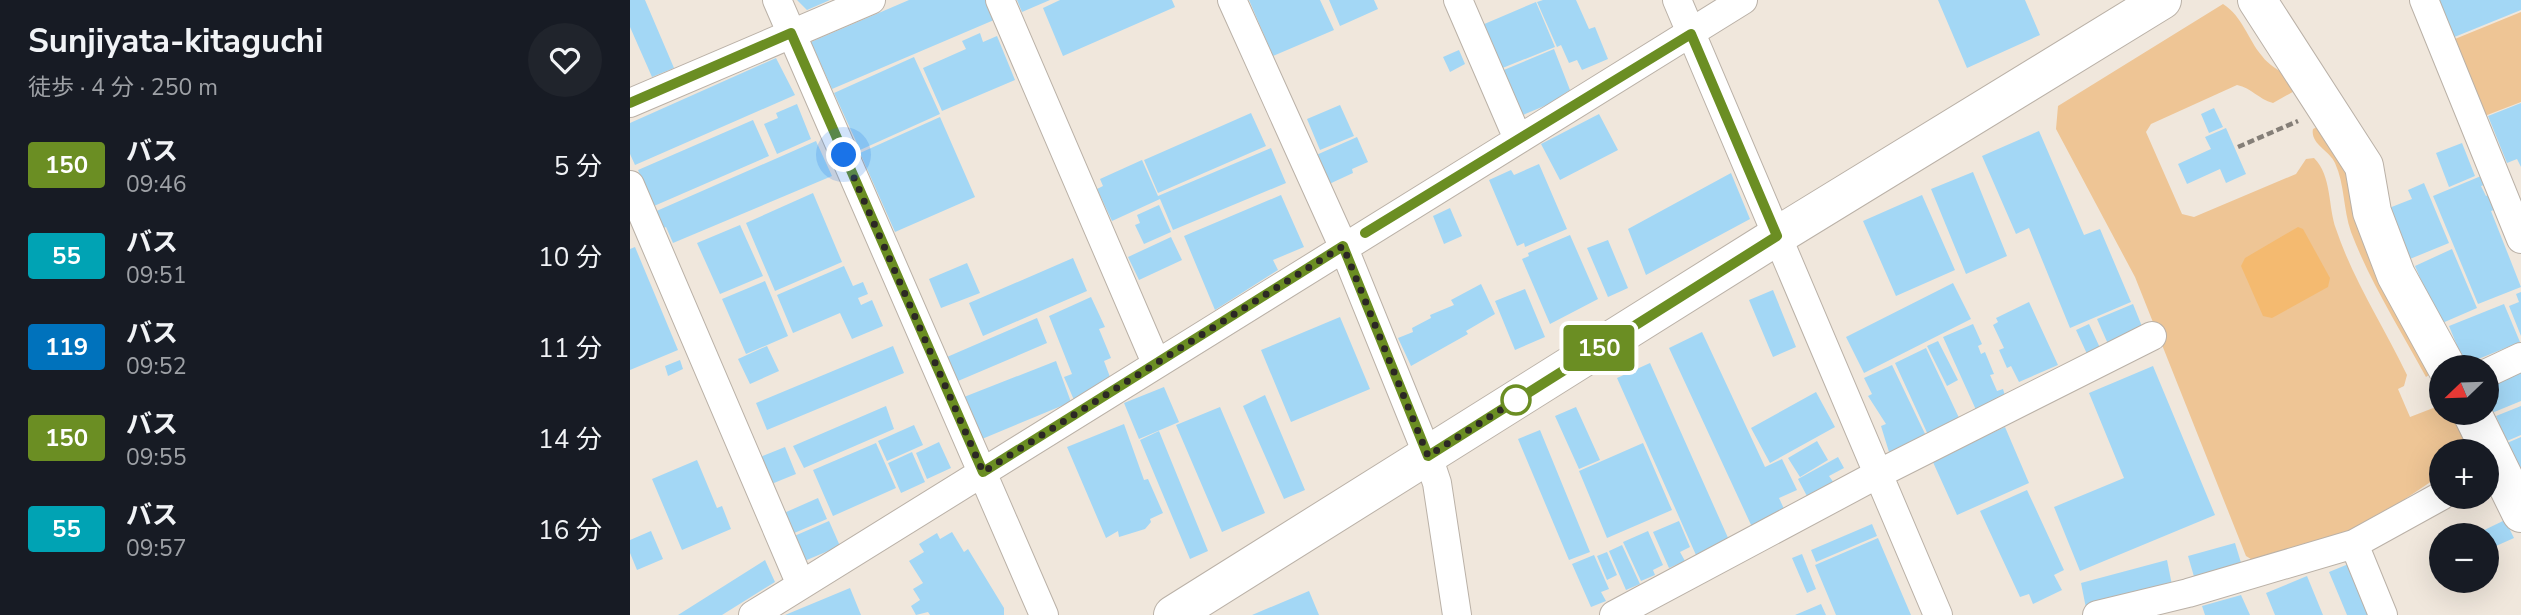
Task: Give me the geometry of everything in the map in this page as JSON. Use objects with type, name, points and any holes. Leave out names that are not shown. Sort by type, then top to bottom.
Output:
[{"type":"street","points":[[777,0],[1044,615]]},
{"type":"street","points":[[630,103],[871,0]]},
{"type":"street","points":[[1000,0],[1156,363]]},
{"type":"street","points":[[1232,0],[1343,246],[1428,456],[1437,483],[1457,615]]},
{"type":"street","points":[[1458,0],[1518,139]]},
{"type":"street","points":[[1677,0],[1938,615]]},
{"type":"street","points":[[753,615],[1343,246],[1744,0]]},
{"type":"street","points":[[2257,0],[2364,166],[2372,212],[2396,275],[2440,355]]},
{"type":"street","points":[[2424,0],[2521,239]]},
{"type":"street","points":[[1173,615],[2150,3]]},
{"type":"street","points":[[630,185],[801,585]]},
{"type":"street","points":[[1614,615],[1878,474],[2152,336]]},
{"type":"street","points":[[2499,367],[2521,357]]},
{"type":"street","points":[[2478,425],[2509,488]]},
{"type":"street","points":[[2096,615],[2192,604],[2354,544],[2429,503]]},
{"type":"street","points":[[2354,544],[2383,615]]},
{"type":"path","points":[[2238,147],[2297,121]]},
{"type":"shaded area","points":[[2223,4],[2230,9],[2266,61],[2290,79],[2298,89],[2273,103],[2237,85],[2151,124],[2146,132],[2182,214],[2194,217],[2296,174],[2306,159],[2314,158],[2320,165],[2329,192],[2333,220],[2343,248],[2407,375],[2404,386],[2398,389],[2410,417],[2429,410],[2429,425],[2459,425],[2465,439],[2429,439],[2429,483],[2351,535],[2259,564],[2246,556],[2135,277],[2056,129],[2058,106]]},
{"type":"shaded area","points":[[2521,12],[2521,102],[2482,117],[2450,41]]},
{"type":"shaded area","points":[[2319,126],[2339,154],[2429,375],[2426,377],[2359,251],[2348,223],[2341,180],[2335,163],[2314,139],[2313,129]]},
{"type":"shaded area","points":[[2298,227],[2303,229],[2330,278],[2328,287],[2272,318],[2263,316],[2241,266],[2245,258]]},
{"type":"building","points":[[630,0],[645,0],[674,68],[652,77],[630,27]]},
{"type":"building","points":[[797,0],[830,0],[807,10]]},
{"type":"building","points":[[909,0],[985,0],[994,20],[832,89],[811,42]]},
{"type":"building","points":[[1017,0],[1050,0],[1022,12]]},
{"type":"building","points":[[1060,0],[1172,0],[1175,7],[1063,56],[1043,8]]},
{"type":"building","points":[[1249,0],[1320,0],[1334,30],[1273,56]]},
{"type":"building","points":[[1329,0],[1374,0],[1378,9],[1340,26]]},
{"type":"building","points":[[1576,0],[1589,29],[1595,27],[1608,59],[1582,70],[1577,60],[1569,63],[1561,45],[1557,47],[1537,2]]},
{"type":"building","points":[[1938,0],[2025,0],[2040,35],[1967,68]]},
{"type":"building","points":[[2436,0],[2521,0],[2521,10],[2452,38]]},
{"type":"building","points":[[1536,2],[1555,47],[1500,69],[1482,25]]},
{"type":"building","points":[[980,33],[983,42],[997,36],[1015,80],[942,111],[923,68],[966,49],[962,41]]},
{"type":"building","points":[[1554,49],[1570,90],[1549,104],[1518,117],[1499,72]]},
{"type":"building","points":[[1459,50],[1465,64],[1450,72],[1443,57]]},
{"type":"building","points":[[914,57],[940,114],[860,150],[834,93]]},
{"type":"building","points":[[776,58],[795,95],[635,165],[630,154],[630,123]]},
{"type":"building","points":[[2521,103],[2521,167],[2517,159],[2507,163],[2488,116]]},
{"type":"building","points":[[797,104],[811,139],[777,154],[764,124],[778,118],[776,113]]},
{"type":"building","points":[[1340,105],[1354,136],[1320,150],[1307,119]]},
{"type":"building","points":[[2214,108],[2223,127],[2209,133],[2201,114]]},
{"type":"building","points":[[1251,113],[1266,146],[1158,193],[1144,160]]},
{"type":"building","points":[[1599,114],[1618,150],[1560,180],[1541,144]]},
{"type":"building","points":[[940,117],[975,197],[895,232],[860,153]]},
{"type":"building","points":[[753,120],[769,156],[654,206],[638,170]]},
{"type":"building","points":[[2226,128],[2246,174],[2226,183],[2220,169],[2187,184],[2178,164],[2211,149],[2205,137]]},
{"type":"building","points":[[2039,131],[2084,235],[2100,229],[2131,302],[2070,328],[2029,228],[2016,234],[1982,156]]},
{"type":"building","points":[[1357,137],[1368,162],[1352,169],[1353,173],[1327,185],[1314,156]]},
{"type":"building","points":[[816,141],[832,176],[673,243],[666,227],[659,230],[652,213]]},
{"type":"building","points":[[2462,143],[2475,176],[2449,187],[2436,153]]},
{"type":"building","points":[[1271,148],[1286,183],[1173,230],[1160,199],[1112,221],[1097,189],[1103,186],[1100,179],[1142,160],[1158,196]]},
{"type":"building","points":[[1539,164],[1567,229],[1525,247],[1524,243],[1517,246],[1489,180],[1511,170],[1514,175]]},
{"type":"building","points":[[1973,172],[2007,256],[1966,274],[1931,189]]},
{"type":"building","points":[[1731,173],[1750,219],[1646,275],[1628,229]]},
{"type":"building","points":[[2481,176],[2484,185],[2481,186],[2494,210],[2491,211],[2521,287],[2478,304],[2433,196]]},
{"type":"building","points":[[2424,183],[2449,243],[2405,261],[2389,208],[2412,199],[2408,190]]},
{"type":"building","points":[[813,193],[842,262],[775,291],[746,223]]},
{"type":"building","points":[[1281,195],[1304,247],[1273,260],[1278,270],[1215,310],[1184,236]]},
{"type":"building","points":[[1922,195],[1955,270],[1896,296],[1863,221]]},
{"type":"building","points":[[1159,205],[1171,232],[1144,244],[1135,225],[1140,223],[1137,215]]},
{"type":"building","points":[[1450,208],[1462,236],[1444,244],[1433,216]]},
{"type":"building","points":[[740,225],[763,276],[720,294],[697,243]]},
{"type":"building","points":[[1570,235],[1598,299],[1550,324],[1522,259],[1529,256],[1528,253]]},
{"type":"building","points":[[1171,237],[1182,260],[1139,280],[1128,257]]},
{"type":"building","points":[[1608,240],[1628,288],[1608,297],[1587,248]]},
{"type":"building","points":[[635,247],[678,350],[630,370],[630,249]]},
{"type":"building","points":[[2452,249],[2477,308],[2440,324],[2415,266]]},
{"type":"building","points":[[1073,258],[1087,291],[983,336],[969,303]]},
{"type":"building","points":[[967,263],[980,293],[941,308],[929,279]]},
{"type":"building","points":[[844,266],[853,286],[863,282],[868,294],[858,298],[861,305],[872,300],[883,326],[852,339],[840,313],[793,333],[777,295]]},
{"type":"building","points":[[765,281],[788,336],[746,354],[722,299]]},
{"type":"building","points":[[1953,283],[1971,319],[1864,373],[1846,337]]},
{"type":"building","points":[[1481,284],[1495,314],[1466,331],[1468,334],[1411,366],[1398,338],[1413,332],[1412,328],[1431,318],[1430,315],[1454,305],[1451,300]]},
{"type":"building","points":[[1525,289],[1545,337],[1515,350],[1495,301]]},
{"type":"building","points":[[1773,290],[1796,347],[1773,357],[1749,300]]},
{"type":"building","points":[[2521,292],[2521,336],[2509,306],[2519,302],[2516,294]]},
{"type":"building","points":[[1091,297],[1105,327],[1099,329],[1111,358],[1104,361],[1110,377],[1074,400],[1064,377],[1072,374],[1049,316]]},
{"type":"building","points":[[2029,302],[2058,365],[2019,382],[2011,366],[2007,368],[1999,350],[2004,348],[1993,325],[1998,322],[1996,318]]},
{"type":"building","points":[[2133,304],[2143,329],[2108,344],[2097,319]]},
{"type":"building","points":[[2504,304],[2520,342],[2488,355],[2461,355],[2449,326]]},
{"type":"building","points":[[1340,317],[1370,389],[1291,422],[1261,350]]},
{"type":"building","points":[[1037,318],[1047,343],[958,381],[947,357]]},
{"type":"building","points":[[1973,324],[1982,344],[1978,346],[1981,354],[1985,352],[1994,374],[1990,375],[1997,391],[2003,389],[2006,399],[1977,412],[1943,337]]},
{"type":"building","points":[[2089,324],[2101,350],[2088,356],[2076,330]]},
{"type":"building","points":[[1702,332],[1765,467],[1782,459],[1797,490],[1779,498],[1785,511],[1752,527],[1669,348]]},
{"type":"building","points":[[1938,341],[1958,380],[1947,386],[1927,346]]},
{"type":"building","points":[[767,346],[779,371],[750,384],[738,359]]},
{"type":"building","points":[[893,346],[904,373],[767,430],[756,403]]},
{"type":"building","points":[[1926,348],[1961,422],[1929,437],[1895,363]]},
{"type":"building","points":[[680,360],[683,369],[668,376],[665,366]]},
{"type":"building","points":[[1056,361],[1071,402],[982,439],[964,397]]},
{"type":"building","points":[[1650,363],[1729,540],[1696,555],[1617,378]]},
{"type":"building","points":[[1892,365],[1928,440],[1899,454],[1889,452],[1881,426],[1886,424],[1868,396],[1872,394],[1864,378]]},
{"type":"building","points":[[2153,366],[2215,515],[2080,571],[2054,507],[2124,478],[2089,393]]},
{"type":"building","points":[[2521,369],[2521,401],[2499,410],[2499,379]]},
{"type":"building","points":[[1164,387],[1179,422],[1139,439],[1124,403]]},
{"type":"building","points":[[1816,392],[1835,427],[1770,463],[1751,428]]},
{"type":"building","points":[[1265,395],[1305,490],[1284,499],[1243,406]]},
{"type":"building","points":[[886,406],[894,429],[804,468],[793,446]]},
{"type":"building","points":[[2521,406],[2521,435],[2507,441],[2499,423],[2499,415]]},
{"type":"building","points":[[1220,407],[1265,513],[1222,532],[1176,425]]},
{"type":"building","points":[[1576,407],[1600,460],[1579,469],[1555,416]]},
{"type":"building","points":[[1124,424],[1144,480],[1148,479],[1163,513],[1150,519],[1151,522],[1145,529],[1119,537],[1118,531],[1106,538],[1067,447]]},
{"type":"building","points":[[914,425],[923,445],[887,461],[878,441]]},
{"type":"building","points":[[2005,427],[2029,483],[1957,515],[1932,460]]},
{"type":"building","points":[[1540,430],[1590,552],[1569,560],[1518,439]]},
{"type":"building","points":[[1159,431],[1208,551],[1190,559],[1140,440]]},
{"type":"building","points":[[2521,437],[2521,471],[2507,443]]},
{"type":"building","points":[[1817,441],[1828,460],[1800,477],[1788,458]]},
{"type":"building","points":[[939,442],[951,468],[927,479],[916,453]]},
{"type":"building","points":[[876,443],[896,488],[833,516],[813,470]]},
{"type":"building","points":[[1643,443],[1672,510],[1607,538],[1579,471]]},
{"type":"building","points":[[785,447],[796,474],[769,485],[758,458]]},
{"type":"building","points":[[912,452],[925,482],[901,493],[888,463]]},
{"type":"building","points":[[1838,457],[1844,468],[1829,476],[1834,483],[1808,498],[1798,479]]},
{"type":"building","points":[[697,460],[717,508],[722,506],[731,529],[682,550],[652,479]]},
{"type":"building","points":[[2027,490],[2064,570],[2054,575],[2062,590],[2033,604],[2029,594],[2020,597],[1980,511]]},
{"type":"building","points":[[818,498],[827,519],[792,534],[784,513]]},
{"type":"building","points":[[2505,520],[2514,538],[2499,545],[2499,523]]},
{"type":"building","points":[[829,521],[840,546],[802,562],[792,537]]},
{"type":"building","points":[[1679,521],[1690,547],[1680,552],[1685,561],[1669,568],[1653,532]]},
{"type":"building","points":[[1872,524],[1877,536],[1816,562],[1811,550]]},
{"type":"building","points":[[651,531],[663,559],[637,570],[630,553],[630,540]]},
{"type":"building","points":[[1648,531],[1663,565],[1653,570],[1655,575],[1641,581],[1623,542]]},
{"type":"building","points":[[952,532],[964,552],[968,549],[1004,608],[1004,615],[930,615],[928,612],[916,615],[911,606],[920,600],[913,589],[923,583],[909,561],[924,552],[919,544],[937,533],[940,539]]},
{"type":"building","points":[[1878,538],[1911,615],[1836,615],[1815,565]]},
{"type":"building","points":[[2235,543],[2242,566],[2195,580],[2188,556]]},
{"type":"building","points":[[1622,545],[1640,584],[1626,590],[1609,551]]},
{"type":"building","points":[[1607,552],[1617,575],[1607,580],[1597,556]]},
{"type":"building","points":[[1802,554],[1816,589],[1807,593],[1792,558]]},
{"type":"building","points":[[1594,555],[1609,589],[1601,592],[1606,601],[1591,607],[1572,564]]},
{"type":"building","points":[[765,560],[775,582],[722,615],[678,615]]},
{"type":"building","points":[[2167,560],[2172,585],[2086,608],[2081,583]]},
{"type":"building","points":[[2351,563],[2372,615],[2347,615],[2329,572]]},
{"type":"building","points":[[2307,576],[2323,615],[2275,615],[2266,593]]},
{"type":"building","points":[[850,588],[861,615],[785,615]]},
{"type":"building","points":[[1309,591],[1319,615],[1252,615]]},
{"type":"building","points":[[2241,595],[2250,615],[2205,615],[2202,606]]},
{"type":"building","points":[[1821,604],[1826,615],[1795,615]]},
{"type":"bus line","name":"150","points":[[630,103],[791,33],[983,472],[1343,246],[1428,456],[1777,236],[1691,34],[1365,233]]},
{"type":"route","points":[[844,155],[983,472],[1343,246],[1428,456],[1516,400]]}]
